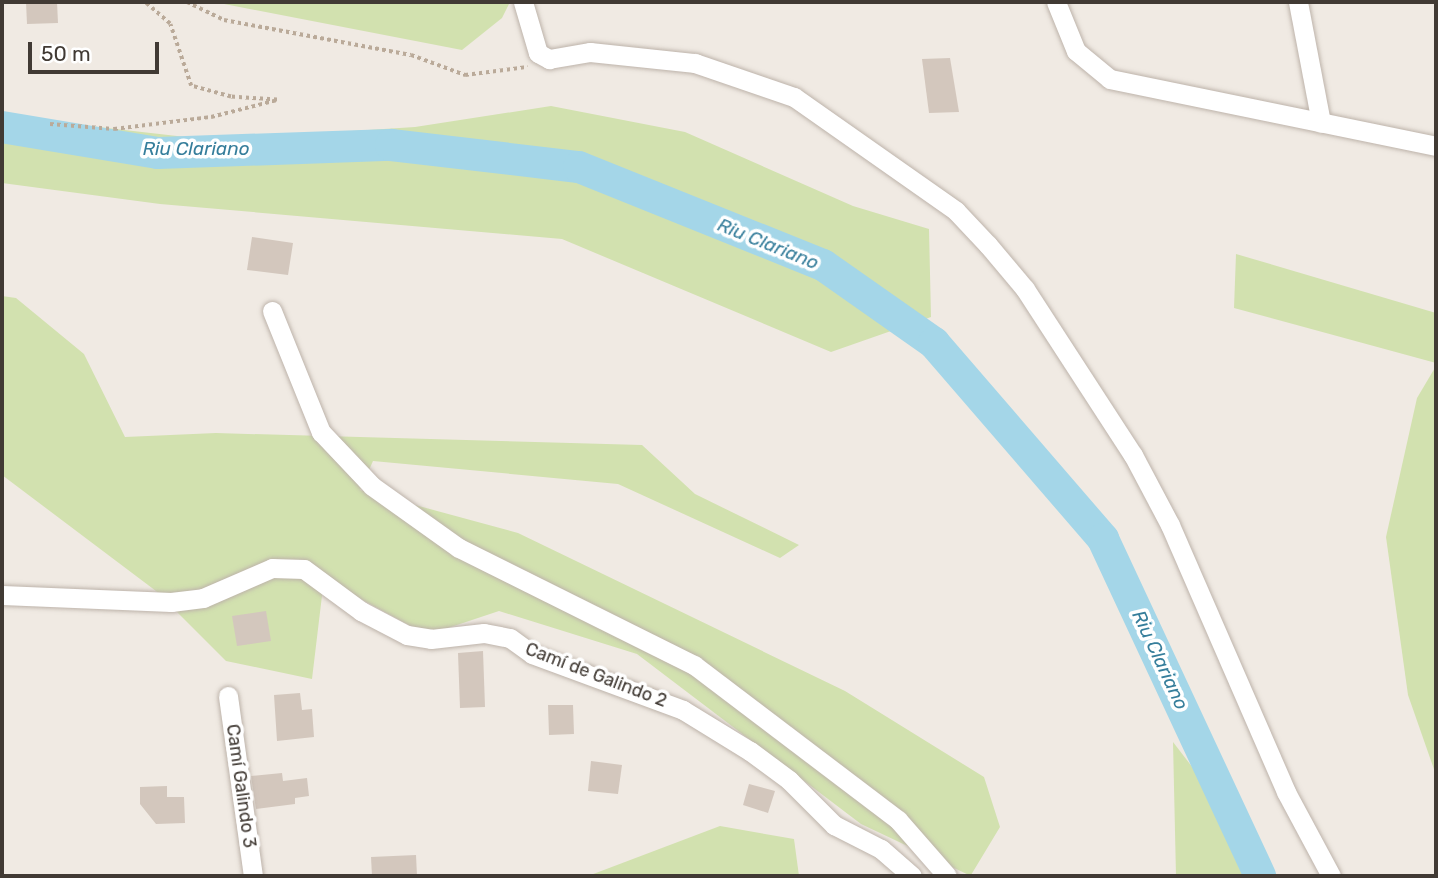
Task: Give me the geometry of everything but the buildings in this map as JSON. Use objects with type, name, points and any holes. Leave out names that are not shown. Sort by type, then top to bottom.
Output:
[{"type":"lane","points":[[523,2],[543,56],[645,56],[695,63],[758,82],[794,97],[972,228],[1025,289],[1133,455],[1170,525],[1286,792],[1331,876]]},
{"type":"lane","points":[[1056,2],[1076,51],[1110,79],[1436,146]]},
{"type":"lane","points":[[1298,2],[1321,123]]},
{"type":"lane","points":[[272,311],[321,432],[372,486],[460,548],[694,665],[898,820],[947,876]]},
{"type":"lane","name":"Camí de Galindo 2","points":[[2,595],[171,602],[203,598],[272,568],[304,569],[361,611],[407,635],[431,639],[484,633],[510,638],[532,654],[683,710],[779,772],[834,825],[881,849],[912,876]]},
{"type":"lane","name":"Camí Galindo 3","points":[[228,696],[254,876]]},
{"type":"path","points":[[50,124],[114,130],[211,117],[277,100],[191,86],[170,24],[145,2]]},
{"type":"path","points":[[187,2],[223,20],[411,55],[464,75],[530,66],[543,56]]},
{"type":"green space","points":[[214,2],[510,2],[502,18],[462,50]]},
{"type":"green space","points":[[551,106],[685,132],[853,206],[929,229],[931,317],[831,352],[562,239],[160,204],[2,183],[2,116],[212,140],[415,127]]},
{"type":"green space","points":[[1236,254],[1436,313],[1436,363],[1234,308]]},
{"type":"green space","points":[[2,296],[16,298],[84,354],[125,437],[216,433],[642,445],[695,494],[799,545],[780,558],[618,484],[373,461],[360,490],[518,533],[845,691],[984,777],[1000,827],[971,875],[977,876],[971,876],[861,824],[637,654],[499,611],[427,635],[324,579],[312,679],[226,661],[156,591],[2,475]]},
{"type":"green space","points":[[1436,366],[1436,775],[1408,695],[1386,537],[1417,398]]},
{"type":"green space","points":[[1173,742],[1276,876],[1176,876]]},
{"type":"green space","points":[[720,826],[794,839],[799,876],[588,876]]},
{"type":"waterway","name":"Riu Clariano","points":[[2,127],[158,153],[391,145],[579,167],[823,265],[934,343],[1103,539],[1260,876]]}]
